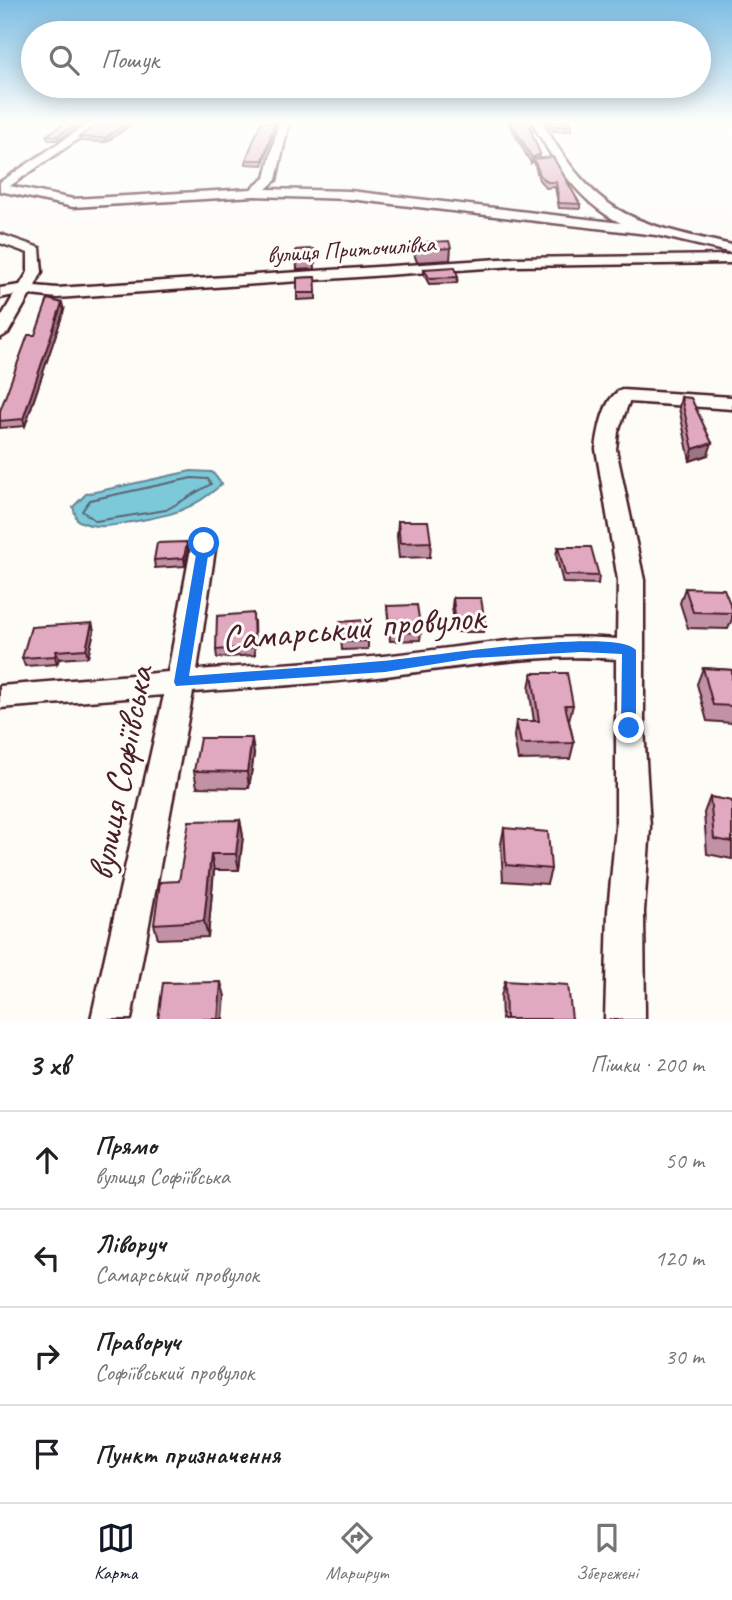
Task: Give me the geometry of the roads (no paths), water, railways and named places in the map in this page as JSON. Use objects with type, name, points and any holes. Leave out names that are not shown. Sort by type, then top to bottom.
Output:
[{"type":"street","points":[[0,187],[26,170]]},
{"type":"street","points":[[254,192],[270,180],[273,170]]},
{"type":"street","points":[[570,170],[611,214],[662,232]]},
{"type":"street","points":[[0,187],[73,203],[254,192],[351,195],[592,222],[662,232],[732,249]]},
{"type":"street","points":[[592,222],[611,214]]},
{"type":"street","points":[[0,238],[35,251],[35,272],[22,289],[0,333]]},
{"type":"street","name":"вулиця Приточилівка","points":[[0,293],[22,289],[57,293],[515,262],[732,259]]},
{"type":"street","points":[[625,1019],[626,911],[633,827],[629,650],[631,580],[606,449],[622,396],[732,403]]},
{"type":"street","name":"вулиця Софіївська","points":[[111,1019],[181,682],[204,543]]},
{"type":"street","name":"Самарський провулок","points":[[0,697],[385,666],[472,653],[581,646],[629,650]]},
{"type":"water","points":[[191,471],[212,472],[222,484],[200,501],[180,511],[145,520],[104,526],[77,520],[73,507],[86,494]]}]
